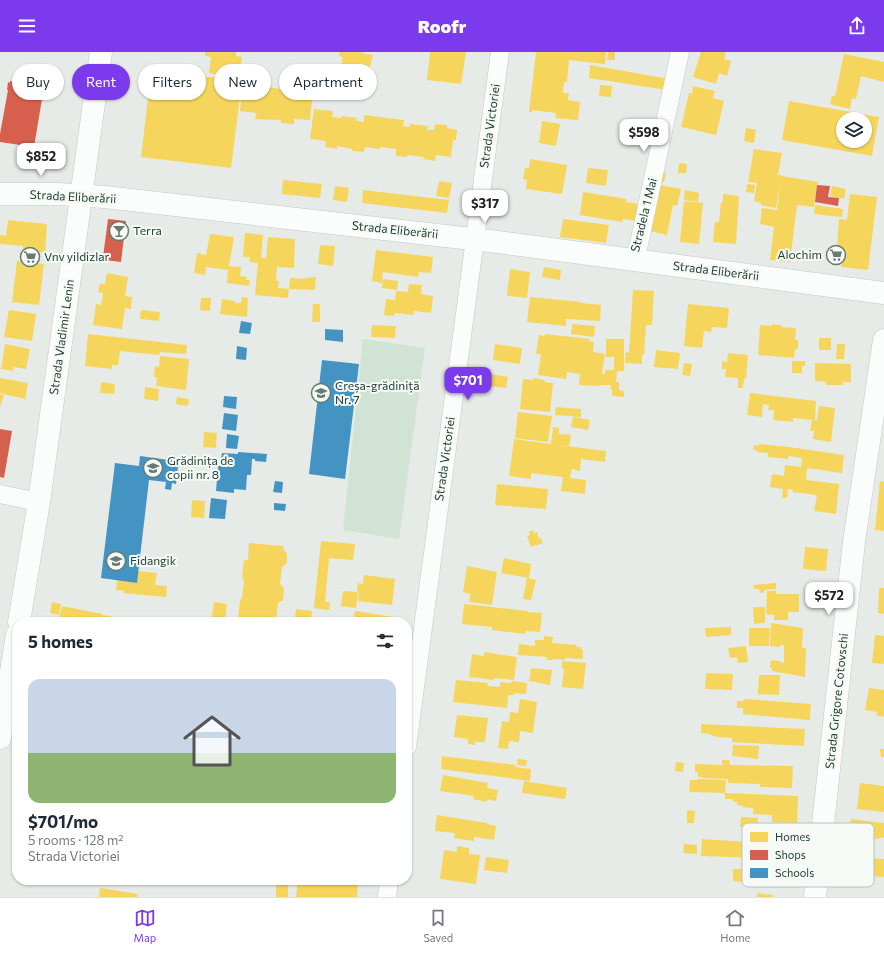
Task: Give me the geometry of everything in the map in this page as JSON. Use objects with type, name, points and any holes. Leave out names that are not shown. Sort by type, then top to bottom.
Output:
[{"type":"main road","name":"Strada Vladimir Lenin","points":[[20,617],[39,502],[100,52]]},
{"type":"main road","name":"Strada Eliberării","points":[[0,194],[58,194],[81,196],[475,240],[884,293]]},
{"type":"main road","name":"Strada Grigore Cotovschi","points":[[823,823],[854,542],[884,340]]},
{"type":"main road","points":[[0,738],[12,665]]},
{"type":"main road","name":"Strada Grigore Cotovschi","points":[[815,897],[816,887]]},
{"type":"street","name":"Strada Victoriei","points":[[412,710],[500,52]]},
{"type":"street","name":"Stradela 1 Mai","points":[[632,261],[639,244],[680,52]]},
{"type":"street","points":[[0,494],[39,502]]},
{"type":"street","points":[[387,897],[388,885]]},
{"type":"green space","points":[[363,339],[425,348],[399,539],[343,530]]},
{"type":"building: Homes","points":[[205,52],[236,52],[236,56],[242,57],[241,64],[214,64],[214,74],[209,73],[211,57],[205,56]]},
{"type":"building: Homes","points":[[340,52],[362,52],[373,55],[371,64],[341,64],[343,57],[339,56]]},
{"type":"building: Homes","points":[[430,52],[466,52],[461,84],[427,80]]},
{"type":"building: Homes","points":[[536,52],[606,52],[605,64],[569,60],[567,82],[564,82],[563,93],[569,93],[568,100],[580,102],[578,120],[555,118],[556,113],[532,110],[532,112],[529,112]]},
{"type":"building: Homes","points":[[608,52],[615,52],[615,60],[607,60]]},
{"type":"building: Homes","points":[[701,52],[726,52],[724,59],[731,61],[727,76],[719,73],[716,84],[693,77]]},
{"type":"building: Homes","points":[[844,54],[884,62],[884,82],[861,76],[856,99],[852,98],[850,109],[830,104],[832,96],[835,96]]},
{"type":"building: Homes","points":[[590,65],[669,79],[667,90],[589,78]]},
{"type":"building: Homes","points":[[206,77],[214,78],[214,100],[240,100],[231,168],[141,157],[148,100],[206,100]]},
{"type":"building: Homes","points":[[600,85],[612,86],[611,97],[599,96]]},
{"type":"building: Homes","points":[[693,86],[715,91],[713,98],[724,101],[716,135],[681,127],[689,93],[692,94]]},
{"type":"building: Homes","points":[[271,88],[279,89],[279,100],[312,100],[310,120],[294,119],[294,124],[281,123],[281,120],[255,119],[256,113],[240,111],[241,100],[271,100]]},
{"type":"building: Homes","points":[[789,101],[851,112],[836,112],[836,148],[872,148],[872,116],[879,117],[872,156],[782,140]]},
{"type":"building: Homes","points":[[314,109],[333,111],[332,117],[341,118],[342,116],[357,118],[356,121],[364,122],[364,115],[404,120],[403,126],[410,127],[410,124],[428,126],[427,130],[434,130],[435,124],[447,125],[447,128],[457,130],[456,140],[453,140],[451,157],[436,155],[435,161],[423,159],[424,157],[407,155],[407,157],[396,156],[396,149],[365,147],[364,152],[352,151],[352,149],[337,146],[337,149],[325,147],[326,141],[310,139]]},
{"type":"building: Homes","points":[[542,121],[560,124],[556,146],[539,143]]},
{"type":"building: Homes","points":[[746,128],[756,130],[754,143],[744,141]]},
{"type":"building: Homes","points":[[754,149],[782,153],[778,175],[818,182],[814,207],[797,205],[790,262],[770,260],[774,227],[760,224],[762,208],[777,210],[780,183],[776,208],[761,205],[761,203],[754,201],[757,183],[748,182]]},
{"type":"building: Homes","points":[[530,159],[567,165],[562,194],[526,189],[527,180],[523,179],[525,168],[529,168]]},
{"type":"building: Homes","points":[[679,163],[687,164],[686,173],[678,173]]},
{"type":"building: Homes","points":[[588,168],[608,170],[606,186],[586,183]]},
{"type":"building: Homes","points":[[662,172],[666,173],[664,182],[659,181]]},
{"type":"building: Homes","points":[[283,180],[322,184],[320,198],[282,194]]},
{"type":"building: Homes","points":[[439,181],[452,183],[449,198],[436,196]]},
{"type":"building: Homes","points":[[747,184],[755,185],[754,193],[746,192]]},
{"type":"building: Homes","points":[[660,185],[681,189],[677,206],[673,205],[667,235],[650,231]]},
{"type":"building: Homes","points":[[335,186],[349,188],[347,202],[333,200]]},
{"type":"building: Homes","points":[[832,186],[846,189],[844,199],[830,196]]},
{"type":"building: Homes","points":[[363,190],[449,200],[447,213],[362,203]]},
{"type":"building: Homes","points":[[685,190],[699,193],[698,202],[684,200]]},
{"type":"building: Homes","points":[[583,192],[627,199],[626,202],[639,204],[636,221],[623,219],[622,222],[580,215]]},
{"type":"building: Homes","points":[[723,194],[739,196],[736,244],[713,242],[715,222],[719,222]]},
{"type":"building: Homes","points":[[850,194],[877,197],[868,270],[841,267],[842,251],[837,246],[839,219],[847,220]]},
{"type":"building: Homes","points":[[684,201],[703,203],[699,244],[680,242]]},
{"type":"building: Homes","points":[[815,205],[843,209],[842,217],[814,214]]},
{"type":"building: Homes","points":[[563,219],[609,225],[606,243],[560,237]]},
{"type":"building: Homes","points":[[8,220],[47,224],[45,253],[23,251],[23,246],[0,244],[0,235],[6,236]]},
{"type":"building: Homes","points":[[245,233],[263,235],[261,258],[266,258],[268,237],[295,239],[294,268],[277,267],[276,281],[279,281],[278,288],[289,289],[288,298],[255,295],[258,263],[249,262],[250,257],[243,257]]},
{"type":"building: Homes","points":[[210,234],[234,237],[229,266],[241,267],[240,276],[247,277],[246,280],[250,280],[249,286],[227,283],[228,270],[206,267],[205,275],[194,273],[197,253],[206,255]]},
{"type":"building: Homes","points":[[320,245],[335,246],[333,266],[318,264]]},
{"type":"building: Homes","points":[[376,250],[433,257],[431,273],[419,272],[418,277],[383,272],[382,283],[372,281]]},
{"type":"building: Homes","points":[[17,261],[44,264],[39,305],[12,302]]},
{"type":"building: Homes","points":[[544,267],[561,270],[560,280],[542,277]]},
{"type":"building: Homes","points":[[510,269],[530,272],[527,298],[507,296]]},
{"type":"building: Homes","points":[[107,273],[128,277],[125,296],[132,297],[131,309],[125,308],[122,329],[93,325],[96,304],[101,305],[103,293],[98,292],[100,284],[105,284]]},
{"type":"building: Homes","points":[[316,277],[315,290],[289,289],[290,278],[305,279]]},
{"type":"building: Homes","points":[[383,279],[398,281],[397,290],[382,288]]},
{"type":"building: Homes","points":[[409,284],[422,285],[421,294],[433,296],[431,313],[414,311],[413,315],[395,313],[394,316],[384,315],[386,299],[395,300],[396,291],[408,292]]},
{"type":"building: Homes","points":[[633,290],[654,291],[652,325],[646,325],[642,364],[625,363],[626,352],[629,353]]},
{"type":"building: Homes","points":[[242,297],[248,298],[247,317],[220,314],[222,299],[235,301],[235,303],[241,303]]},
{"type":"building: Homes","points":[[530,297],[601,305],[600,321],[566,319],[566,326],[527,322]]},
{"type":"building: Homes","points":[[201,298],[211,298],[210,311],[200,310]]},
{"type":"building: Homes","points":[[313,304],[320,304],[320,322],[312,322]]},
{"type":"building: Homes","points":[[688,304],[729,308],[727,328],[712,327],[711,332],[704,331],[702,348],[684,346]]},
{"type":"building: Homes","points":[[9,310],[36,314],[32,341],[4,337]]},
{"type":"building: Homes","points":[[141,310],[160,312],[159,321],[140,319]]},
{"type":"building: Homes","points":[[572,324],[595,326],[594,337],[571,334]]},
{"type":"building: Homes","points":[[772,324],[782,325],[781,327],[796,328],[795,340],[798,340],[798,349],[795,349],[794,358],[758,355],[760,325],[772,326]]},
{"type":"building: Homes","points":[[372,325],[396,326],[395,338],[371,337]]},
{"type":"building: Homes","points":[[88,334],[187,345],[186,354],[160,352],[159,355],[120,351],[118,365],[112,365],[112,369],[85,366]]},
{"type":"building: Homes","points":[[545,334],[590,339],[589,341],[594,342],[593,352],[605,354],[602,374],[605,374],[605,370],[614,370],[614,357],[606,357],[606,339],[624,339],[624,371],[617,371],[616,382],[619,382],[619,390],[624,391],[624,397],[612,396],[612,389],[610,389],[611,385],[579,385],[580,374],[567,372],[566,379],[538,375],[541,354],[536,354],[539,335],[545,336]]},
{"type":"building: Homes","points":[[819,338],[831,338],[831,350],[819,350]]},
{"type":"building: Homes","points":[[5,344],[30,349],[26,369],[14,367],[13,371],[1,369]]},
{"type":"building: Homes","points":[[495,344],[522,348],[520,364],[493,360]]},
{"type":"building: Homes","points":[[837,344],[845,344],[844,359],[836,359]]},
{"type":"building: Homes","points":[[656,350],[680,353],[678,369],[654,367]]},
{"type":"building: Homes","points":[[728,353],[748,355],[746,379],[744,379],[743,388],[738,388],[738,378],[725,377],[726,369],[722,369],[722,361],[727,362]]},
{"type":"building: Homes","points":[[160,356],[189,359],[186,390],[156,386],[157,378],[154,377],[155,366],[159,367]]},
{"type":"building: Homes","points":[[792,361],[805,361],[805,366],[802,366],[802,373],[792,373]]},
{"type":"building: Homes","points":[[684,363],[692,364],[690,376],[682,375]]},
{"type":"building: Homes","points":[[815,363],[851,364],[851,382],[843,382],[843,385],[826,385],[826,382],[815,381]]},
{"type":"building: Homes","points":[[491,374],[508,377],[506,388],[489,386]]},
{"type":"building: Homes","points":[[0,378],[28,383],[25,399],[0,393]]},
{"type":"building: Homes","points":[[533,378],[545,380],[544,382],[553,383],[550,412],[520,409],[523,379],[533,380]]},
{"type":"building: Homes","points":[[101,382],[115,384],[114,394],[100,393]]},
{"type":"building: Homes","points":[[145,387],[159,389],[158,401],[144,399]]},
{"type":"building: Homes","points":[[750,393],[816,401],[815,420],[817,421],[819,406],[835,408],[831,442],[813,439],[814,431],[810,431],[812,420],[793,418],[793,422],[773,420],[774,410],[768,410],[769,405],[763,404],[762,417],[747,415]]},
{"type":"building: Homes","points":[[0,394],[4,395],[0,407]]},
{"type":"building: Homes","points":[[177,397],[189,399],[188,406],[176,404]]},
{"type":"building: Homes","points":[[556,407],[581,409],[581,417],[555,415]]},
{"type":"building: Homes","points":[[518,412],[552,416],[548,442],[515,438]]},
{"type":"building: Homes","points":[[573,417],[590,420],[588,430],[571,427]]},
{"type":"building: Homes","points":[[553,427],[559,428],[559,434],[571,435],[569,446],[559,445],[606,451],[605,462],[581,459],[580,471],[572,469],[570,478],[586,480],[585,494],[561,491],[563,477],[531,473],[531,479],[509,476],[514,439],[551,444]]},
{"type":"building: Homes","points":[[204,432],[217,433],[216,448],[203,447]]},
{"type":"building: Homes","points":[[759,444],[844,455],[842,473],[807,468],[806,480],[839,484],[836,514],[814,511],[817,495],[793,492],[793,490],[788,489],[787,498],[782,498],[783,489],[770,487],[772,474],[784,476],[785,465],[801,467],[802,458],[789,456],[788,459],[768,457],[768,453],[756,452],[757,450],[753,450],[754,445],[758,446]]},
{"type":"building: Homes","points":[[880,481],[884,482],[884,531],[875,530]]},
{"type":"building: Homes","points":[[497,484],[548,489],[546,509],[495,505]]},
{"type":"building: Homes","points":[[192,500],[205,501],[204,518],[191,517]]},
{"type":"building: Homes","points":[[533,530],[534,533],[537,532],[539,539],[541,538],[543,543],[531,547],[527,536],[530,535],[529,532]]},
{"type":"building: Homes","points":[[321,541],[355,544],[353,560],[329,558],[325,602],[330,602],[329,610],[314,608]]},
{"type":"building: Homes","points":[[249,543],[284,546],[283,548],[287,554],[287,563],[282,567],[280,584],[284,588],[283,600],[278,603],[277,617],[238,617],[244,581],[242,577],[244,560],[248,560]]},
{"type":"building: Homes","points":[[805,547],[828,549],[826,571],[803,569]]},
{"type":"building: Homes","points":[[504,558],[531,564],[529,578],[501,573]]},
{"type":"building: Homes","points":[[467,566],[497,572],[492,605],[469,602],[470,594],[463,592]]},
{"type":"building: Homes","points":[[138,571],[157,573],[155,585],[167,586],[166,597],[123,593],[124,591],[116,590],[117,580],[137,583]]},
{"type":"building: Homes","points":[[364,575],[395,579],[392,605],[358,601],[358,583],[363,584]]},
{"type":"building: Homes","points":[[527,578],[536,580],[531,600],[523,599]]},
{"type":"building: Homes","points":[[776,583],[776,589],[764,590],[764,592],[760,593],[759,589],[754,589],[753,585]]},
{"type":"building: Homes","points":[[879,588],[884,588],[884,614],[878,613]]},
{"type":"building: Homes","points":[[343,591],[358,592],[356,608],[341,606]]},
{"type":"building: Homes","points":[[767,591],[776,591],[776,594],[799,594],[799,612],[788,612],[788,620],[774,620],[774,615],[766,614]]},
{"type":"building: Homes","points":[[52,602],[61,604],[59,615],[50,613]]},
{"type":"building: Homes","points":[[214,602],[227,604],[226,617],[212,617]]},
{"type":"building: Homes","points":[[464,604],[542,613],[540,632],[526,631],[525,634],[492,630],[492,627],[462,624]]},
{"type":"building: Homes","points":[[62,606],[114,617],[59,617]]},
{"type":"building: Homes","points":[[753,607],[765,607],[765,623],[754,624]]},
{"type":"building: Homes","points":[[296,609],[312,611],[311,617],[295,617]]},
{"type":"building: Homes","points":[[355,611],[393,617],[354,617]]},
{"type":"building: Homes","points":[[771,623],[803,628],[802,648],[806,648],[805,677],[772,671],[772,668],[770,668],[771,660],[784,663],[784,645],[780,645],[780,647],[770,646]]},
{"type":"building: Homes","points":[[731,627],[731,635],[706,637],[705,628]]},
{"type":"building: Homes","points":[[749,628],[770,628],[769,646],[749,646]]},
{"type":"building: Homes","points":[[875,635],[884,636],[884,664],[872,663]]},
{"type":"building: Homes","points":[[544,636],[553,637],[552,643],[577,645],[576,647],[581,647],[583,650],[583,659],[565,658],[565,660],[547,660],[547,657],[518,655],[519,644],[535,646],[535,640],[544,640]]},
{"type":"building: Homes","points":[[746,646],[748,662],[738,663],[737,657],[730,658],[728,648]]},
{"type":"building: Homes","points":[[484,652],[517,657],[514,680],[494,678],[494,680],[469,677],[472,654],[484,656]]},
{"type":"building: Homes","points":[[562,661],[586,663],[583,689],[562,687],[564,669],[562,669]]},
{"type":"building: Homes","points":[[531,668],[552,670],[550,685],[529,681]]},
{"type":"building: Homes","points":[[706,673],[733,674],[732,690],[705,689]]},
{"type":"building: Homes","points":[[759,675],[780,675],[779,695],[758,694]]},
{"type":"building: Homes","points":[[456,680],[488,683],[487,686],[500,687],[500,682],[511,683],[512,681],[527,683],[526,694],[514,693],[514,695],[508,695],[507,708],[453,702]]},
{"type":"building: Homes","points":[[869,688],[884,690],[884,717],[876,715],[877,712],[865,710]]},
{"type":"building: Homes","points":[[520,699],[537,702],[533,733],[520,731],[519,742],[509,741],[508,749],[498,748],[502,721],[509,722],[510,712],[518,713]]},
{"type":"building: Homes","points":[[744,699],[811,704],[810,720],[743,714],[743,708],[737,708],[737,701],[743,701]]},
{"type":"building: Homes","points":[[457,715],[488,718],[485,742],[475,742],[475,745],[468,744],[468,739],[454,737]]},
{"type":"building: Homes","points":[[701,724],[805,729],[804,746],[732,742],[732,738],[717,737],[701,733]]},
{"type":"building: Homes","points":[[733,745],[759,746],[758,759],[732,756]]},
{"type":"building: Homes","points":[[880,749],[884,749],[884,757],[881,757]]},
{"type":"building: Homes","points":[[442,756],[516,765],[515,767],[531,769],[530,781],[441,769]]},
{"type":"building: Homes","points":[[518,759],[527,760],[526,766],[517,765]]},
{"type":"building: Homes","points":[[722,760],[729,760],[730,765],[793,766],[792,788],[760,787],[760,784],[728,783],[728,779],[698,777],[698,772],[695,772],[695,764],[722,765]]},
{"type":"building: Homes","points":[[676,762],[684,763],[683,772],[675,771]]},
{"type":"building: Homes","points":[[443,775],[488,783],[487,788],[498,790],[496,801],[487,799],[487,802],[473,799],[474,796],[440,791]]},
{"type":"building: Homes","points":[[690,780],[726,780],[725,793],[689,792]]},
{"type":"building: Homes","points":[[524,781],[567,788],[565,799],[522,793]]},
{"type":"building: Homes","points":[[860,783],[884,786],[884,812],[857,809]]},
{"type":"building: Homes","points":[[725,793],[798,796],[797,823],[772,822],[772,815],[753,814],[753,808],[737,805],[737,802],[733,802],[733,799],[725,799]]},
{"type":"building: Homes","points":[[687,810],[695,811],[694,823],[687,823]]},
{"type":"building: Homes","points":[[437,815],[487,823],[496,826],[494,840],[474,837],[474,841],[454,838],[455,833],[435,831]]},
{"type":"building: Homes","points":[[741,817],[758,818],[758,823],[742,823],[742,827],[740,827]]},
{"type":"building: Homes","points":[[851,819],[884,823],[884,838],[874,838],[874,823],[851,823]]},
{"type":"building: Homes","points":[[702,839],[742,842],[742,857],[701,856]]},
{"type":"building: Homes","points":[[684,844],[697,845],[697,854],[683,853]]},
{"type":"building: Homes","points":[[457,846],[469,848],[469,854],[480,855],[476,884],[440,879],[444,850],[457,852]]},
{"type":"building: Homes","points":[[486,857],[509,860],[507,873],[484,870]]},
{"type":"building: Homes","points":[[874,858],[884,859],[884,877],[874,876]]},
{"type":"building: Homes","points":[[742,859],[742,882],[733,881],[733,869],[741,869]]},
{"type":"building: Homes","points":[[276,885],[288,885],[288,897],[276,897]]},
{"type":"building: Homes","points":[[297,885],[358,885],[357,897],[296,897]]},
{"type":"building: Homes","points":[[100,888],[138,894],[137,897],[99,897]]},
{"type":"building: Homes","points":[[757,893],[773,895],[773,897],[757,897]]},
{"type":"building: Shops","points":[[10,81],[12,81],[12,100],[42,100],[34,147],[0,142],[8,82],[10,83]]},
{"type":"building: Shops","points":[[817,185],[830,186],[828,197],[839,198],[838,206],[815,202]]},
{"type":"building: Shops","points":[[108,219],[126,221],[121,262],[105,260],[105,257],[103,257]]},
{"type":"building: Shops","points":[[0,429],[12,431],[4,478],[0,477]]},
{"type":"building: Schools","points":[[241,321],[252,323],[250,334],[239,333]]},
{"type":"building: Schools","points":[[325,329],[343,330],[343,342],[325,340]]},
{"type":"building: Schools","points":[[237,346],[247,348],[246,360],[236,359]]},
{"type":"building: Schools","points":[[322,360],[359,364],[345,479],[309,474]]},
{"type":"building: Schools","points":[[224,396],[237,397],[236,409],[223,407]]},
{"type":"building: Schools","points":[[224,413],[238,415],[236,431],[222,429]]},
{"type":"building: Schools","points":[[227,434],[239,436],[237,449],[226,448]]},
{"type":"building: Schools","points":[[238,452],[267,454],[266,462],[255,461],[255,459],[252,459],[251,475],[247,475],[246,490],[234,489],[234,493],[216,491],[218,466],[220,466],[222,453],[238,454]]},
{"type":"building: Schools","points":[[140,456],[169,460],[169,457],[179,458],[176,484],[172,483],[171,490],[165,489],[166,482],[149,480],[137,583],[101,578],[115,463],[139,466]]},
{"type":"building: Schools","points":[[275,481],[283,482],[282,493],[273,492]]},
{"type":"building: Schools","points":[[211,498],[227,500],[225,519],[209,518]]},
{"type":"building: Schools","points":[[274,503],[286,504],[285,511],[274,510]]},
{"type":"place","name":"Terra","points":[[119,231]]},
{"type":"place","name":"Alochim","points":[[836,255]]},
{"type":"place","name":"Vnv yildizlar","points":[[30,257]]},
{"type":"place","name":"Creșa-grădiniță Nr. 7","points":[[321,393]]},
{"type":"place","name":"Grădinița de copii nr. 8","points":[[153,468]]},
{"type":"place","name":"Fidangik","points":[[116,561]]}]
